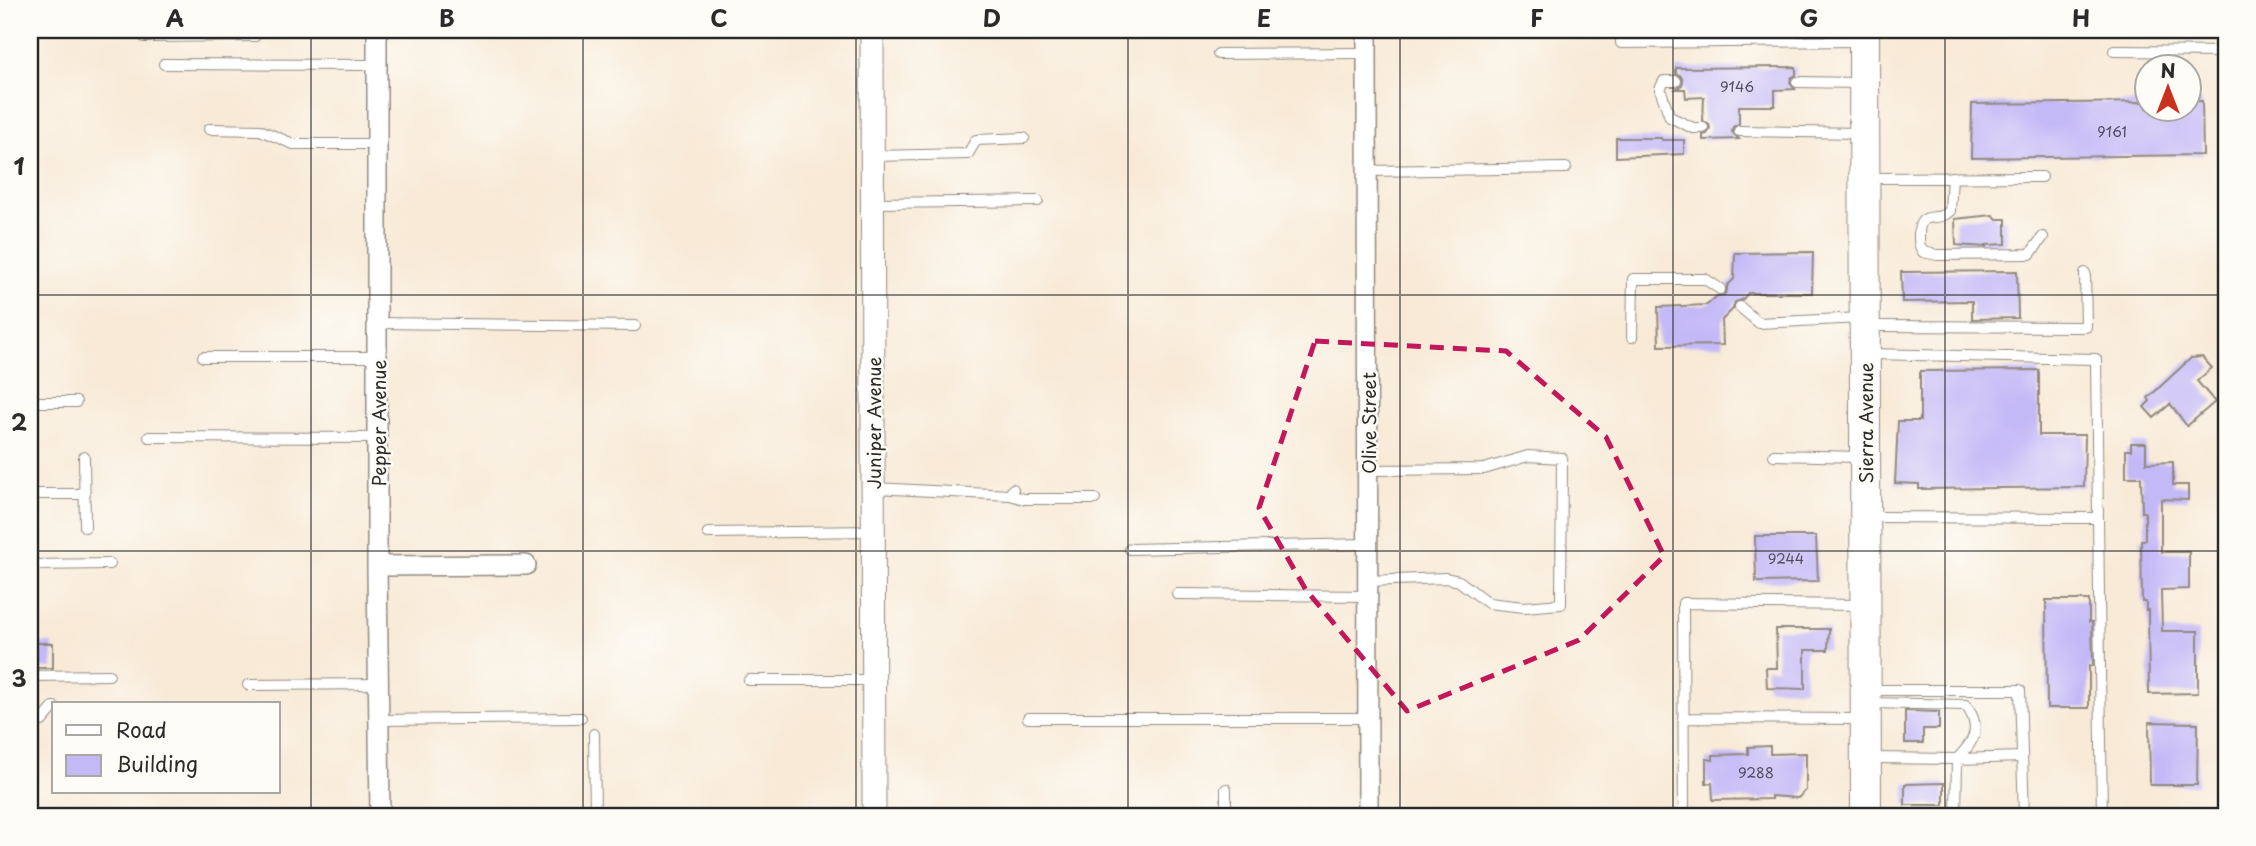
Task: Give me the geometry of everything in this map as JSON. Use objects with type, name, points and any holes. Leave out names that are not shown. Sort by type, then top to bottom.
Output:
[{"type":"main road","name":"Sierra Avenue","points":[[1864,35],[1866,816]]},
{"type":"street","name":"Pepper Avenue","points":[[377,30],[380,816]]},
{"type":"street","name":"Juniper Avenue","points":[[872,30],[874,816]]},
{"type":"street","name":"Olive Street","points":[[1367,30],[1368,816]]},
{"type":"street","points":[[377,566],[526,565]]},
{"type":"lane","points":[[144,30],[145,37],[256,36]]},
{"type":"lane","points":[[1621,30],[1621,43],[1864,35]]},
{"type":"lane","points":[[2114,51],[2226,52]]},
{"type":"lane","points":[[1218,54],[1367,53]]},
{"type":"lane","points":[[164,64],[377,65]]},
{"type":"lane","points":[[1676,81],[1664,81],[1660,89],[1670,117],[1693,128],[1703,128]]},
{"type":"lane","points":[[1797,82],[1864,83]]},
{"type":"lane","points":[[209,129],[260,130],[293,144],[377,144]]},
{"type":"lane","points":[[1739,131],[1864,133]]},
{"type":"lane","points":[[872,156],[968,154],[976,139],[1024,138]]},
{"type":"lane","points":[[1367,171],[1566,168]]},
{"type":"lane","points":[[1952,177],[1950,211],[1945,216],[1925,218],[1921,221],[1918,240],[1923,252],[1937,256],[2030,254],[2043,237]]},
{"type":"lane","points":[[1865,178],[2042,177]]},
{"type":"lane","points":[[872,203],[1038,201]]},
{"type":"lane","points":[[1865,332],[2086,327],[2085,273]]},
{"type":"lane","points":[[1632,337],[1633,279],[1705,279],[1720,289]]},
{"type":"lane","points":[[1740,307],[1759,323],[1865,332],[2096,359],[2102,816]]},
{"type":"lane","points":[[378,323],[635,326]]},
{"type":"lane","points":[[204,357],[378,357]]},
{"type":"lane","points":[[30,402],[76,402]]},
{"type":"lane","points":[[149,437],[378,438]]},
{"type":"lane","points":[[1774,454],[1865,457]]},
{"type":"lane","points":[[1177,594],[1368,589],[1446,578],[1459,581],[1488,603],[1524,607],[1561,604],[1562,458],[1528,456],[1484,469],[1368,470]]},
{"type":"lane","points":[[84,457],[85,527]]},
{"type":"lane","points":[[873,488],[1011,492],[1024,499],[1095,499]]},
{"type":"lane","points":[[30,494],[85,494]]},
{"type":"lane","points":[[1865,517],[2098,518]]},
{"type":"lane","points":[[708,533],[873,531]]},
{"type":"lane","points":[[1130,549],[1368,544]]},
{"type":"lane","points":[[30,565],[110,564]]},
{"type":"lane","points":[[1684,816],[1683,603],[1866,605]]},
{"type":"lane","points":[[30,676],[109,675]]},
{"type":"lane","points":[[749,680],[874,680]]},
{"type":"lane","points":[[248,685],[379,684]]},
{"type":"lane","points":[[1683,718],[2020,690],[2024,816]]},
{"type":"lane","points":[[1866,704],[1966,705],[1972,714],[1976,730],[1971,745],[1957,759],[1956,816]]},
{"type":"lane","points":[[30,722],[42,722],[52,710]]},
{"type":"lane","points":[[1028,718],[1368,718]]},
{"type":"lane","points":[[379,720],[581,719]]},
{"type":"lane","points":[[594,734],[595,816]]},
{"type":"lane","points":[[1866,758],[2021,757]]},
{"type":"lane","points":[[1226,789],[1226,816]]},
{"type":"highlighted area","points":[[1315,341],[1506,351],[1606,437],[1664,556],[1579,640],[1407,711],[1306,590],[1259,508]]},
{"type":"building","points":[[1796,67],[1796,75],[1791,78],[1790,83],[1795,89],[1775,90],[1775,106],[1739,106],[1739,124],[1733,127],[1732,132],[1739,139],[1703,140],[1703,135],[1710,129],[1709,124],[1703,121],[1704,97],[1686,98],[1685,89],[1676,89],[1682,85],[1683,80],[1676,74],[1676,68]]},
{"type":"building","points":[[2134,102],[2134,122],[2202,122],[2203,155],[1971,158],[1972,104]]},
{"type":"building","points":[[1616,138],[1684,140],[1684,154],[1616,157]]},
{"type":"building","points":[[1993,215],[1997,219],[2006,219],[2006,244],[1986,247],[1956,245],[1955,219]]},
{"type":"building","points":[[1813,252],[1812,293],[1748,293],[1742,300],[1735,302],[1733,309],[1722,320],[1723,345],[1659,346],[1658,307],[1707,305],[1717,296],[1724,295],[1727,286],[1734,279],[1735,253]]},
{"type":"building","points":[[2017,271],[2018,318],[1972,319],[1972,301],[1902,302],[1901,272]]},
{"type":"building","points":[[2202,357],[2212,368],[2197,381],[2215,402],[2187,426],[2170,404],[2154,418],[2144,407],[2150,401],[2148,398],[2191,358]]},
{"type":"building","points":[[2039,370],[2039,435],[2085,435],[2084,487],[1919,489],[1919,484],[1895,483],[1898,421],[1920,421],[1920,371]]},
{"type":"building","points":[[2131,443],[2146,443],[2146,463],[2173,462],[2173,485],[2188,485],[2188,500],[2161,499],[2161,552],[2189,552],[2189,589],[2161,590],[2162,631],[2198,631],[2198,693],[2149,694],[2148,610],[2146,602],[2142,602],[2141,540],[2145,540],[2145,512],[2142,512],[2141,477],[2126,477],[2126,450],[2131,450]]},
{"type":"building","points":[[1755,536],[1816,536],[1818,581],[1756,582]]},
{"type":"building","points":[[2046,600],[2089,600],[2093,666],[2089,666],[2089,708],[2047,708]]},
{"type":"building","points":[[1776,629],[1829,629],[1828,650],[1805,650],[1805,689],[1767,688],[1766,668],[1777,668]]},
{"type":"building","points":[[30,643],[53,643],[53,668],[30,668]]},
{"type":"building","points":[[1905,711],[1939,712],[1939,729],[1923,729],[1923,743],[1905,743]]},
{"type":"building","points":[[2149,722],[2198,723],[2197,785],[2150,785]]},
{"type":"building","points":[[1770,746],[1770,754],[1806,753],[1806,790],[1798,798],[1771,796],[1771,799],[1713,800],[1712,783],[1706,783],[1706,759],[1713,760],[1713,755],[1748,754],[1748,747]]},
{"type":"building","points":[[1944,783],[1944,805],[1905,805],[1905,784]]}]
